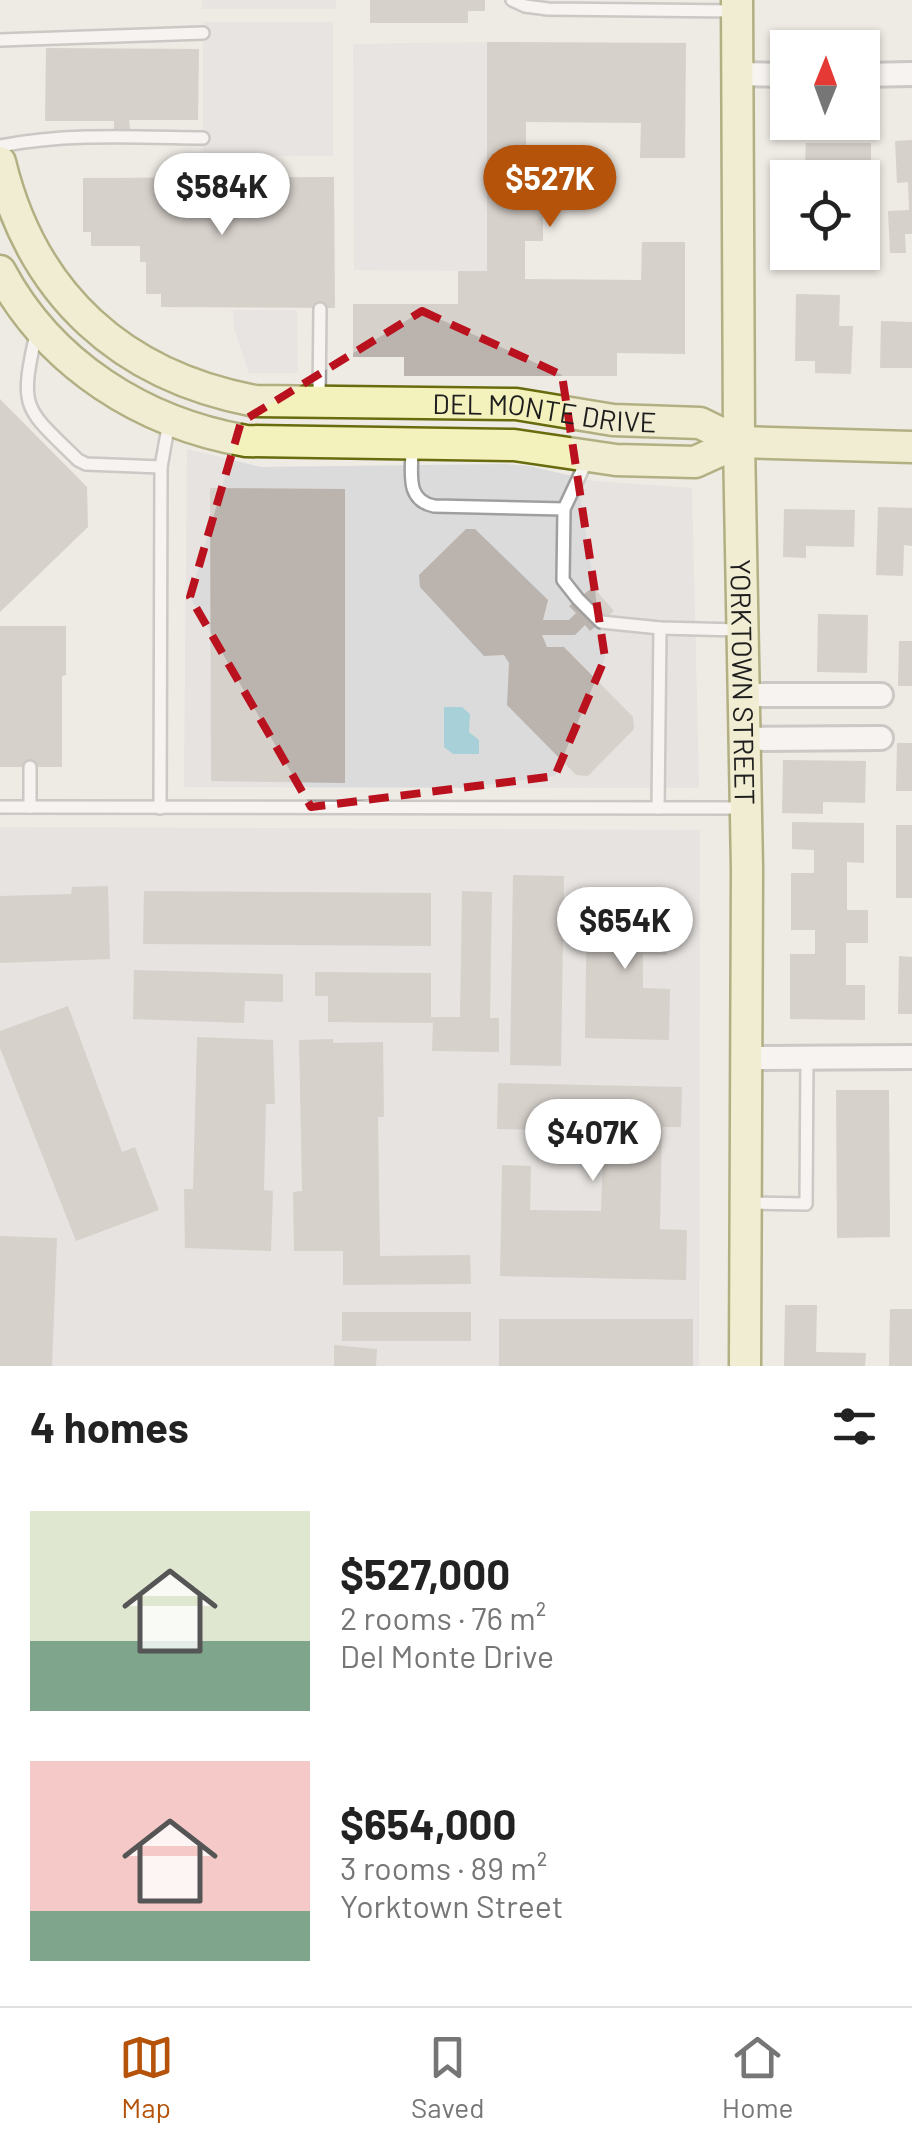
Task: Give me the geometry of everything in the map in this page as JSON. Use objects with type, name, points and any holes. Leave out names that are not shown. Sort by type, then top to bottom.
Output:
[{"type":"street","name":"YORKTOWN STREET","points":[[737,6],[738,442],[746,808],[745,1366]]},
{"type":"street","points":[[737,74],[770,75]]},
{"type":"street","points":[[880,75],[912,74]]},
{"type":"street","name":"DEL MONTE DRIVE","points":[[0,162],[7,192],[36,252],[65,296],[125,352],[172,378],[212,393],[254,401],[516,404],[613,420],[700,424],[738,442],[912,447]]},
{"type":"street","points":[[1,274],[36,252]]},
{"type":"street","name":"DEL MONTE DRIVE","points":[[1,274],[18,303],[69,360],[119,396],[208,434],[246,441],[514,444],[616,460],[695,462],[738,442]]},
{"type":"street","points":[[333,403],[348,442]]},
{"type":"street","points":[[744,696],[882,695]]},
{"type":"street","points":[[745,739],[881,738]]},
{"type":"street","points":[[746,1058],[912,1056]]},
{"type":"lane","points":[[512,0],[548,9],[737,6]]},
{"type":"lane","points":[[0,40],[203,33]]},
{"type":"lane","points":[[0,146],[83,136],[202,138]]},
{"type":"lane","points":[[320,308],[333,403]]},
{"type":"lane","points":[[38,325],[25,388],[33,416],[86,464],[161,468]]},
{"type":"lane","points":[[160,808],[161,468],[169,420]]},
{"type":"lane","points":[[412,443],[412,494],[420,503],[564,509]]},
{"type":"lane","points":[[589,456],[564,509],[563,580],[578,599],[601,622],[743,630]]},
{"type":"lane","points":[[658,808],[660,628]]},
{"type":"lane","points":[[30,767],[30,807]]},
{"type":"lane","points":[[0,807],[746,808]]},
{"type":"lane","points":[[746,1203],[806,1204],[807,1057]]},
{"type":"highlighted area","points":[[422,311],[562,375],[605,658],[555,776],[311,807],[190,597],[241,422]]},
{"type":"shaded area","points":[[202,0],[336,0],[336,9],[202,9]]},
{"type":"shaded area","points":[[203,22],[333,22],[333,156],[203,156]]},
{"type":"shaded area","points":[[487,42],[487,271],[354,270],[353,44]]},
{"type":"shaded area","points":[[233,310],[297,310],[298,373],[249,373],[234,329]]},
{"type":"shaded area","points":[[187,449],[261,467],[505,464],[594,481],[692,488],[699,788],[184,787]]},
{"type":"shaded area","points":[[0,827],[700,830],[699,1366],[0,1366]]},
{"type":"water","points":[[444,707],[462,707],[470,714],[469,732],[479,740],[479,754],[453,754],[444,747]]},
{"type":"building","points":[[370,0],[485,0],[485,11],[468,11],[468,23],[370,23]]},
{"type":"building","points":[[487,42],[686,43],[685,158],[640,158],[641,123],[526,122],[526,162],[543,162],[543,241],[525,241],[525,279],[641,280],[642,242],[685,242],[685,354],[617,353],[617,376],[404,376],[404,357],[353,357],[353,304],[458,304],[458,271],[487,271]]},
{"type":"building","points":[[46,48],[199,49],[198,120],[129,120],[130,129],[114,129],[114,121],[45,121]]},
{"type":"building","points":[[912,140],[912,234],[905,234],[906,253],[890,253],[888,211],[909,210],[908,182],[897,183],[895,141]]},
{"type":"building","points":[[806,143],[871,143],[871,160],[805,160]]},
{"type":"building","points":[[334,177],[335,308],[161,307],[161,294],[146,294],[146,262],[140,262],[140,246],[91,246],[91,232],[83,232],[83,178]]},
{"type":"building","points":[[796,294],[840,295],[839,326],[853,326],[851,374],[815,373],[815,361],[795,361]]},
{"type":"building","points":[[881,321],[912,322],[912,368],[880,368]]},
{"type":"building","points":[[0,399],[87,487],[88,527],[0,612]]},
{"type":"building","points":[[210,488],[345,489],[345,783],[211,781]]},
{"type":"building","points":[[878,507],[912,508],[912,546],[904,545],[903,576],[876,575]]},
{"type":"building","points":[[784,509],[855,510],[854,547],[806,546],[806,558],[783,557]]},
{"type":"building","points":[[466,529],[475,529],[548,600],[543,620],[569,620],[576,613],[569,606],[593,587],[614,611],[590,631],[585,625],[575,635],[542,635],[547,647],[564,647],[633,717],[634,729],[588,776],[576,775],[507,705],[509,663],[504,655],[484,656],[420,587],[419,575]]},
{"type":"building","points":[[818,614],[868,615],[867,673],[817,672]]},
{"type":"building","points":[[0,626],[66,626],[62,767],[0,767]]},
{"type":"building","points":[[899,641],[912,641],[912,686],[898,686]]},
{"type":"building","points":[[897,743],[912,743],[912,791],[896,791]]},
{"type":"building","points":[[783,760],[866,761],[865,803],[823,802],[823,814],[782,813]]},
{"type":"building","points":[[792,822],[864,823],[864,863],[847,862],[847,910],[868,910],[868,943],[846,943],[846,985],[865,985],[865,1020],[790,1019],[790,954],[815,954],[815,930],[791,930],[791,873],[814,873],[814,850],[792,849]]},
{"type":"building","points":[[896,825],[912,825],[912,898],[896,898]]},
{"type":"building","points":[[513,875],[564,876],[561,1066],[510,1065]]},
{"type":"building","points":[[108,886],[110,959],[0,963],[0,896],[71,894],[72,887]]},
{"type":"building","points":[[144,891],[431,893],[431,946],[143,944]]},
{"type":"building","points":[[462,891],[492,892],[490,1018],[499,1018],[499,1052],[432,1051],[433,1023],[328,1022],[328,996],[315,996],[315,972],[431,973],[431,1017],[460,1017]]},
{"type":"building","points":[[587,903],[668,905],[667,955],[643,954],[643,988],[670,989],[669,1040],[585,1038]]},
{"type":"building","points":[[899,956],[912,957],[912,1014],[898,1014]]},
{"type":"building","points":[[134,970],[283,974],[283,1002],[245,1001],[244,1023],[133,1019]]},
{"type":"building","points":[[68,1006],[122,1152],[135,1147],[159,1210],[76,1241],[0,1048],[0,1031]]},
{"type":"building","points":[[197,1037],[273,1040],[275,1104],[266,1104],[264,1190],[273,1191],[271,1251],[185,1248],[184,1189],[193,1189]]},
{"type":"building","points":[[333,1039],[333,1043],[383,1042],[384,1117],[378,1117],[380,1256],[470,1255],[471,1284],[343,1285],[343,1251],[294,1251],[293,1192],[302,1191],[299,1040]]},
{"type":"building","points":[[498,1083],[682,1087],[681,1127],[662,1127],[660,1229],[687,1230],[686,1280],[500,1276],[502,1165],[531,1166],[530,1210],[601,1211],[603,1149],[544,1147],[544,1130],[497,1129]]},
{"type":"building","points":[[836,1090],[889,1090],[890,1237],[837,1238]]},
{"type":"building","points":[[0,1236],[57,1238],[52,1366],[0,1366]]},
{"type":"building","points":[[785,1305],[817,1305],[816,1352],[866,1353],[865,1366],[784,1366]]},
{"type":"building","points":[[890,1309],[912,1309],[912,1366],[889,1366]]},
{"type":"building","points":[[342,1312],[471,1312],[471,1341],[342,1341]]},
{"type":"building","points":[[499,1319],[693,1319],[693,1366],[499,1366]]},
{"type":"building","points":[[334,1345],[377,1349],[376,1366],[334,1366]]}]
